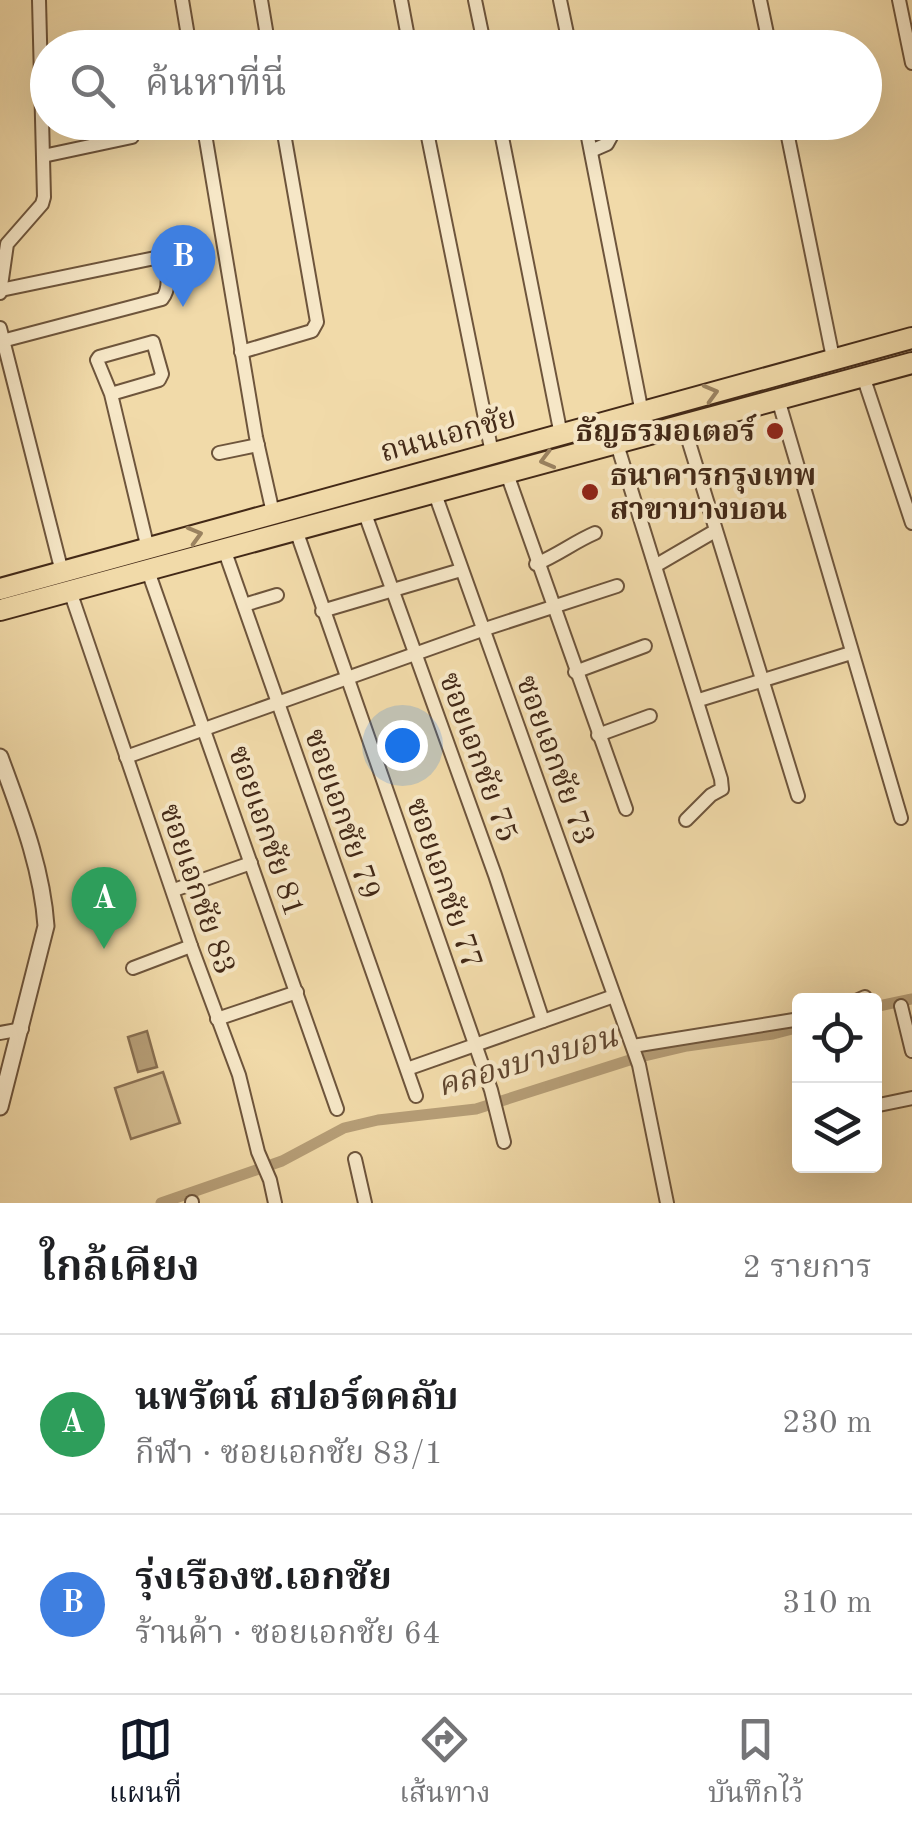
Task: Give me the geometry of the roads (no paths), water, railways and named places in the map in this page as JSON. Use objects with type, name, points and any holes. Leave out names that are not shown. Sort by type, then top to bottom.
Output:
[{"type":"main road","name":"ถนนเอกชัย","points":[[0,589],[148,570],[296,530],[321,511],[492,453],[912,338]]},
{"type":"main road","name":"ถนนเอกชัย","points":[[0,610],[148,548],[273,514],[364,510],[912,362]]},
{"type":"street","points":[[39,0],[40,30]]},
{"type":"street","points":[[182,0],[187,30]]},
{"type":"street","points":[[260,0],[266,30]]},
{"type":"street","points":[[401,0],[407,30]]},
{"type":"street","points":[[475,0],[481,30]]},
{"type":"street","points":[[560,0],[566,30]]},
{"type":"street","points":[[760,0],[766,30]]},
{"type":"street","points":[[899,0],[912,63]]},
{"type":"street","points":[[0,298],[7,244],[42,204],[43,140]]},
{"type":"street","points":[[43,156],[118,140]]},
{"type":"street","points":[[206,140],[273,514]]},
{"type":"street","points":[[242,352],[312,331],[316,322],[285,140]]},
{"type":"street","points":[[429,140],[492,453]]},
{"type":"street","points":[[504,140],[561,434]]},
{"type":"street","points":[[589,140],[642,413]]},
{"type":"street","points":[[591,151],[610,140]]},
{"type":"street","points":[[789,140],[833,358]]},
{"type":"street","points":[[1,290],[155,258],[166,266],[168,289],[162,300],[1,335]]},
{"type":"street","name":"ซอยเอกชัย 83","points":[[1,335],[66,582],[190,946],[239,1075],[274,1203]]},
{"type":"street","points":[[111,394],[159,380],[162,374],[154,342],[99,357],[97,364],[111,394],[148,548]]},
{"type":"street","points":[[864,376],[912,522]]},
{"type":"street","points":[[778,399],[900,818]]},
{"type":"street","points":[[684,423],[798,796]]},
{"type":"street","points":[[616,441],[699,700],[722,788],[686,820]]},
{"type":"street","points":[[218,453],[258,446]]},
{"type":"street","points":[[506,471],[626,809]]},
{"type":"street","name":"ซอยเอกชัย 73","points":[[434,491],[633,1046],[667,1203]]},
{"type":"street","name":"ซอยเอกชัย 75","points":[[364,510],[544,1021]]},
{"type":"street","name":"ซอยเอกชัย 77","points":[[296,530],[475,1044],[504,1142]]},
{"type":"street","points":[[655,566],[716,531]]},
{"type":"street","points":[[536,564],[562,554],[577,540],[594,534]]},
{"type":"street","name":"ซอยเอกชัย 79","points":[[224,549],[416,1096]]},
{"type":"street","name":"ซอยเอกชัย 81","points":[[148,570],[337,1109]]},
{"type":"street","points":[[322,610],[460,570]]},
{"type":"street","points":[[126,757],[617,586]]},
{"type":"street","points":[[244,605],[277,594]]},
{"type":"street","points":[[576,672],[645,646]]},
{"type":"street","points":[[699,700],[850,653]]},
{"type":"street","points":[[598,734],[650,716]]},
{"type":"street","points":[[0,757],[8,805],[34,854],[46,926],[0,1108]]},
{"type":"street","points":[[174,890],[250,862]]},
{"type":"street","points":[[132,968],[190,946]]},
{"type":"street","points":[[217,1019],[298,992]]},
{"type":"street","points":[[406,1068],[614,996]]},
{"type":"street","points":[[901,1006],[912,1051]]},
{"type":"street","points":[[633,1046],[792,1020]]},
{"type":"street","points":[[0,1033],[22,1029]]},
{"type":"street","points":[[882,1104],[912,1098]]},
{"type":"street","points":[[356,1159],[365,1203]]},
{"type":"waterway","name":"คลองบางบอน","points":[[882,1005],[912,999]]},
{"type":"waterway","name":"คลองบางบอน","points":[[161,1203],[282,1161],[344,1128],[378,1120],[476,1109],[636,1058],[792,1029]]},
{"type":"place","name":"รุ่งเรืองซ.เอกชัย","points":[[183,307]]},
{"type":"place","name":"ธัญธรมอเตอร์","points":[[775,431]]},
{"type":"place","name":"ธนาคารกรุงเทพ สาขาบางบอน","points":[[590,492]]},
{"type":"place","name":"นพรัตน์ สปอร์ตคลับ","points":[[104,949]]}]
